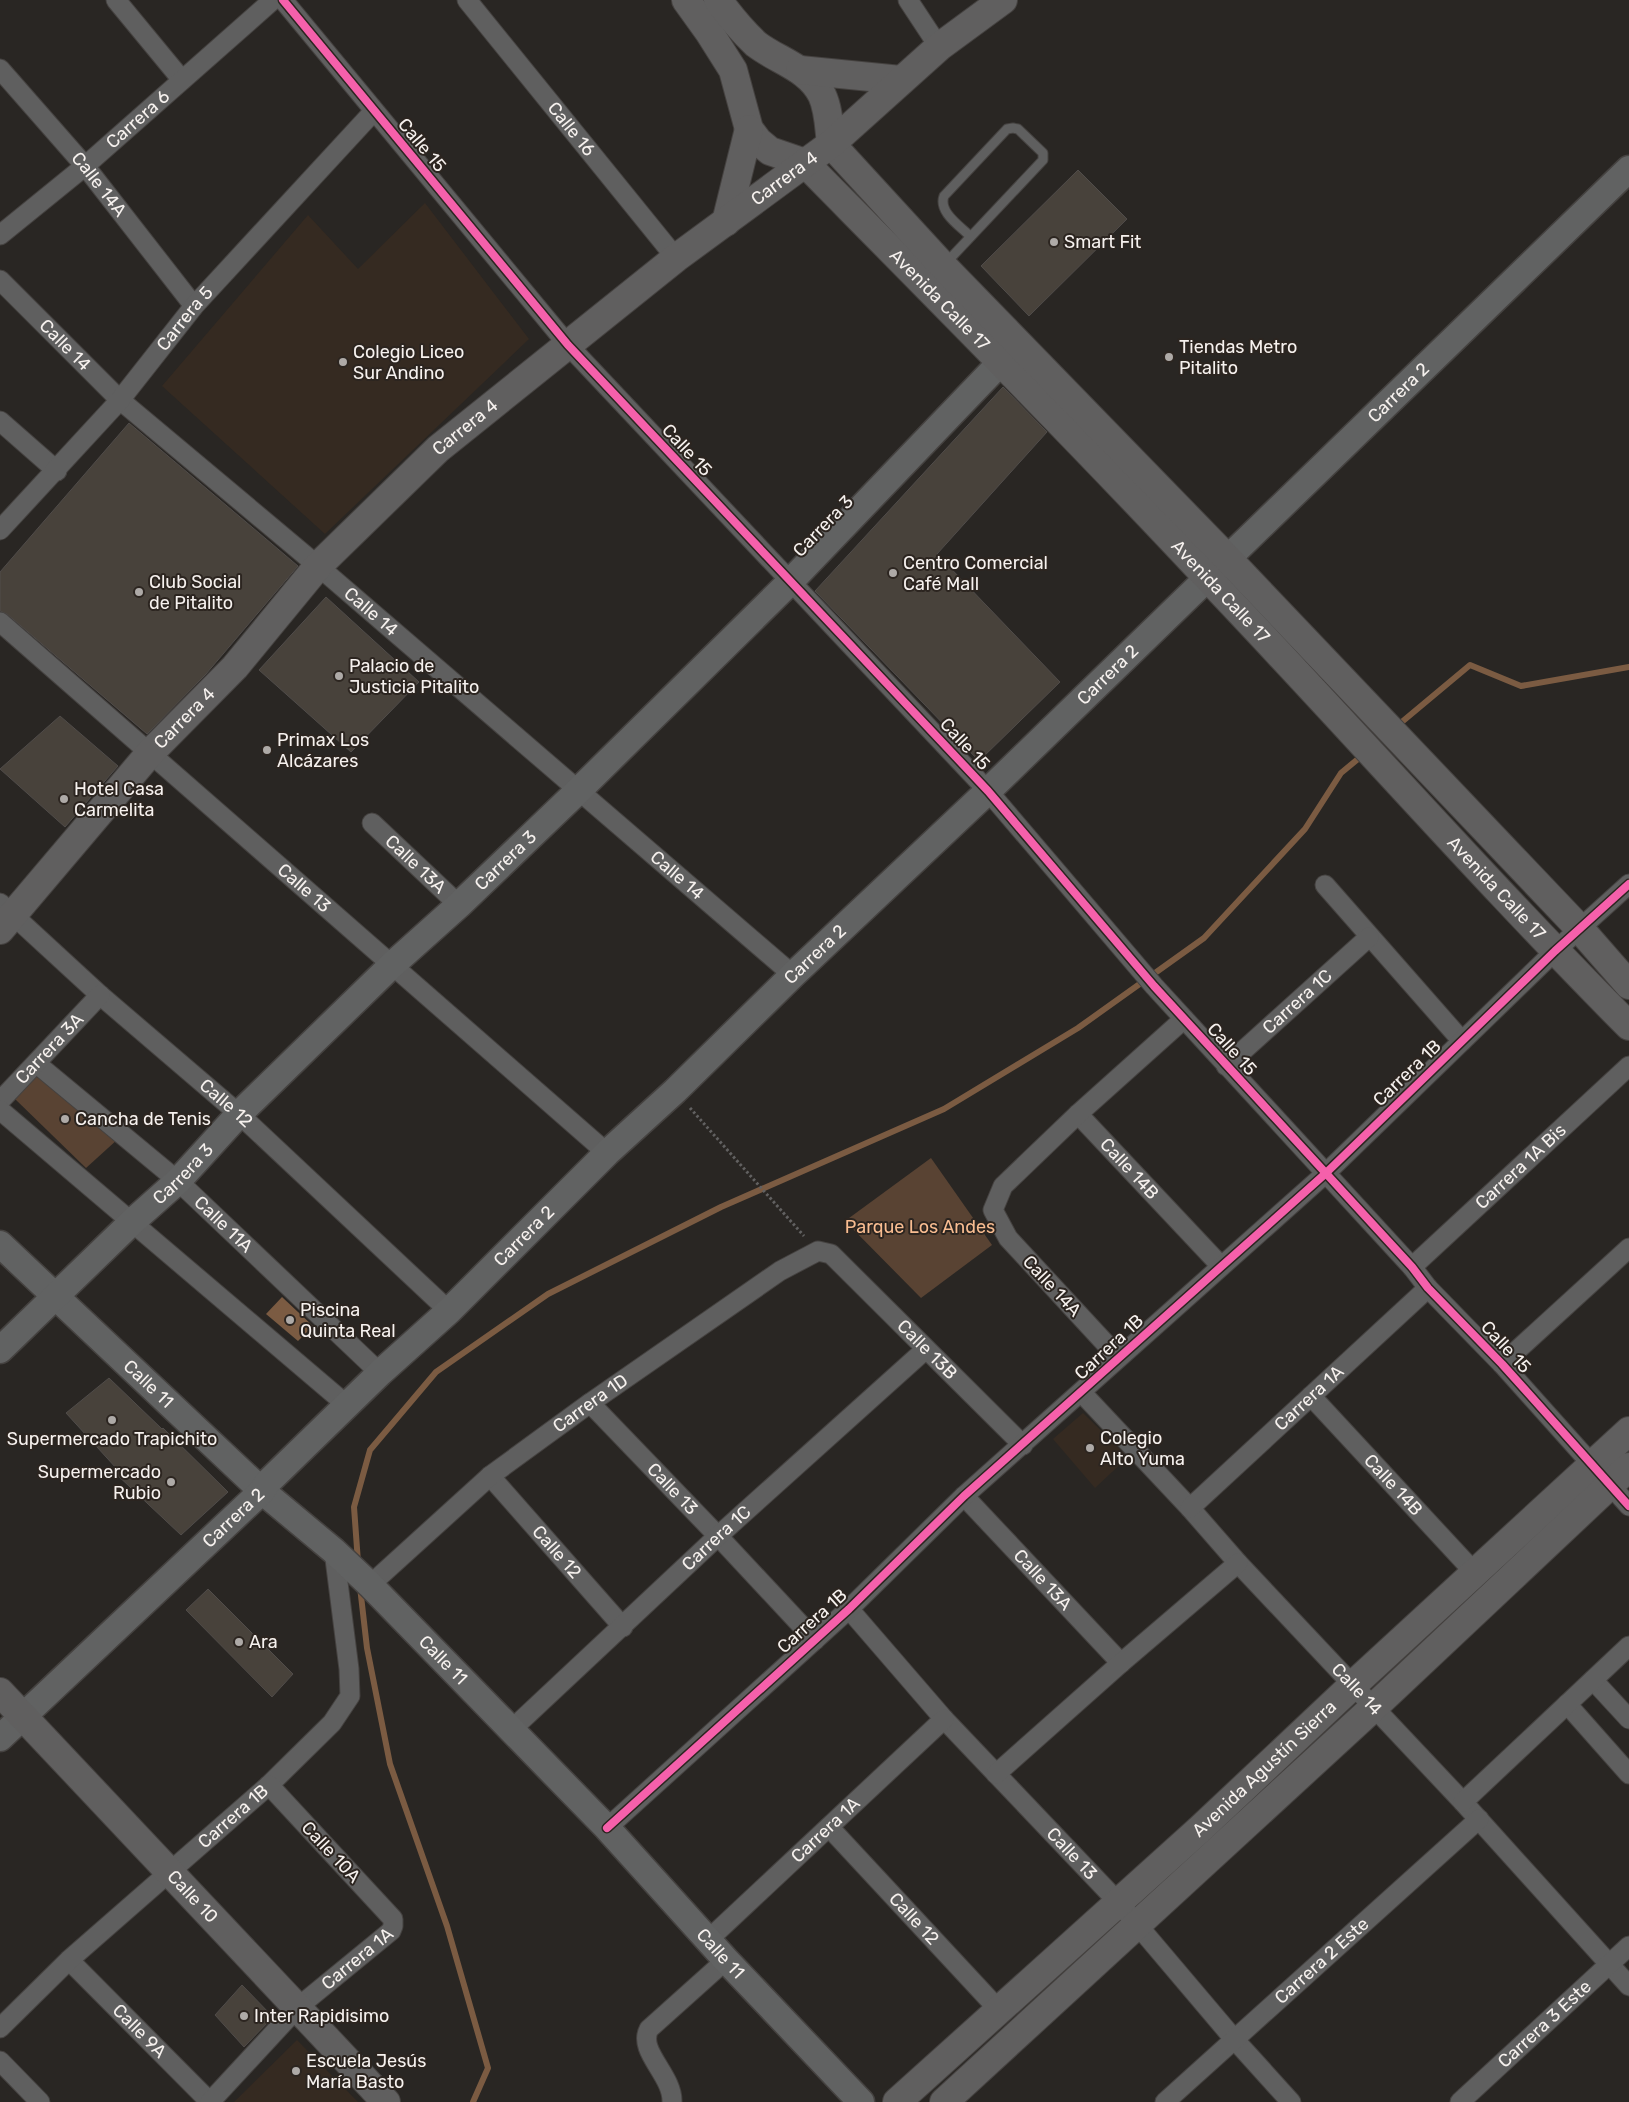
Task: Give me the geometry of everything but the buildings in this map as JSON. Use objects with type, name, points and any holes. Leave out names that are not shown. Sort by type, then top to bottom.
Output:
[{"type":"main road","points":[[686,0],[710,32],[733,70],[748,129],[770,151],[805,164]]},
{"type":"main road","points":[[718,0],[729,16],[757,44],[800,70],[821,93],[827,108],[830,144]]},
{"type":"main road","name":"Carrera 4","points":[[4,915],[150,753],[235,667],[318,566],[438,449],[676,258],[805,164],[940,47],[1003,0]]},
{"type":"main road","points":[[800,70],[901,80]]},
{"type":"main road","points":[[726,222],[748,129]]},
{"type":"main road","name":"Avenida Calle 17","points":[[830,144],[943,266],[1227,558],[1580,929],[1629,985]]},
{"type":"main road","name":"Avenida Calle 17","points":[[805,164],[1001,362],[1208,578],[1555,951],[1629,1026]]},
{"type":"main road","name":"Carrera 2","points":[[0,1738],[262,1492],[267,1483],[380,1373],[449,1311],[607,1153],[675,1091],[793,975],[988,791],[1629,170]]},
{"type":"main road","name":"Carrera 3","points":[[0,1350],[178,1180],[238,1114],[392,965],[459,905],[578,791],[790,582],[1001,362]]},
{"type":"main road","name":"Calle 11","points":[[0,1244],[262,1492],[338,1555],[366,1581],[607,1828],[726,1960],[861,2102]]},
{"type":"main road","name":"Avenida Agustín Sierra","points":[[897,2102],[1118,1902],[1629,1431]]},
{"type":"main road","name":"Avenida Agustín Sierra","points":[[944,2102],[1138,1926],[1619,1476]]},
{"type":"main road","name":"Calle 10","points":[[0,1692],[386,2102]]},
{"type":"street","points":[[116,0],[182,80]]},
{"type":"street","name":"Carrera 6","points":[[0,235],[85,166],[273,0]]},
{"type":"street","name":"Calle 15","points":[[283,0],[568,345],[988,791],[1154,986],[1412,1267],[1428,1288],[1502,1364],[1592,1465],[1619,1476],[1629,1506]]},
{"type":"street","name":"Calle 16","points":[[468,0],[676,258]]},
{"type":"street","points":[[908,0],[940,47]]},
{"type":"street","name":"Calle 14A","points":[[0,69],[85,166],[194,306]]},
{"type":"street","name":"Carrera 5","points":[[0,530],[57,471],[120,400],[194,306],[374,111]]},
{"type":"street","name":"Calle 14","points":[[0,280],[120,400],[318,566],[793,975]]},
{"type":"street","points":[[0,421],[57,471]]},
{"type":"street","name":"Calle 13","points":[[0,622],[607,1153]]},
{"type":"street","name":"Calle 13A","points":[[372,823],[459,905]]},
{"type":"street","name":"Carrera 1B","points":[[607,1828],[849,1609],[964,1496],[1325,1174],[1555,951],[1629,884]]},
{"type":"street","points":[[1325,886],[1462,1041]]},
{"type":"street","name":"Calle 12","points":[[4,915],[238,1114],[449,1311]]},
{"type":"street","name":"Carrera 1C","points":[[1226,1066],[1369,937]]},
{"type":"street","name":"Carrera 3A","points":[[0,1101],[37,1064],[100,995]]},
{"type":"street","points":[[1078,1114],[1184,1019]]},
{"type":"street","name":"Calle 11A","points":[[37,1064],[178,1180],[380,1373]]},
{"type":"street","name":"Carrera 1A Bis","points":[[1412,1267],[1629,1066]]},
{"type":"street","points":[[0,1110],[348,1406]]},
{"type":"street","name":"Calle 14A","points":[[1078,1114],[1003,1186],[994,1210],[1008,1238],[1118,1357]]},
{"type":"street","name":"Calle 14B","points":[[1078,1114],[1221,1266]]},
{"type":"street","points":[[1502,1364],[1629,1248]]},
{"type":"street","name":"Calle 13B","points":[[824,1252],[926,1349],[1022,1445]]},
{"type":"street","name":"Carrera 1D","points":[[366,1581],[490,1476],[590,1404],[780,1271],[824,1252]]},
{"type":"street","name":"Carrera 1A","points":[[1190,1508],[1428,1288]]},
{"type":"street","name":"Carrera 1C","points":[[511,1730],[718,1536],[926,1349]]},
{"type":"street","name":"Calle 14","points":[[1082,1392],[1190,1508],[1238,1563],[1463,1802],[1629,1986]]},
{"type":"street","name":"Calle 14B","points":[[1311,1396],[1475,1573]]},
{"type":"street","name":"Calle 13","points":[[590,1404],[718,1536],[814,1640]]},
{"type":"street","name":"Calle 12","points":[[490,1476],[623,1627]]},
{"type":"street","name":"Calle 13A","points":[[964,1496],[1120,1663]]},
{"type":"street","name":"Carrera 1B","points":[[0,2028],[69,1960],[171,1873],[269,1785],[332,1723],[350,1696],[338,1555]]},
{"type":"street","points":[[996,1774],[1120,1663],[1238,1563]]},
{"type":"street","name":"Calle 13","points":[[849,1609],[944,1719],[1118,1902],[1234,2039],[1291,2102]]},
{"type":"street","points":[[1463,1802],[1629,1646]]},
{"type":"street","points":[[1594,1680],[1629,1719]]},
{"type":"street","points":[[1567,1704],[1629,1774]]},
{"type":"street","name":"Carrera 1A","points":[[708,1940],[944,1719]]},
{"type":"street","name":"Calle 10A","points":[[269,1785],[393,1919]]},
{"type":"street","name":"Carrera 2 Este","points":[[1164,2102],[1478,1819]]},
{"type":"street","name":"Calle 12","points":[[829,1826],[999,2010]]},
{"type":"street","name":"Carrera 1A","points":[[210,2102],[297,2008],[390,1931],[393,1926],[393,1919]]},
{"type":"street","name":"Carrera 3 Este","points":[[1460,2102],[1629,1946]]},
{"type":"street","name":"Calle 9A","points":[[69,1960],[210,2102]]},
{"type":"street","points":[[672,2102],[665,2076],[646,2046],[645,2036],[649,2030],[726,1960]]},
{"type":"street","points":[[0,2061],[40,2102]]},
{"type":"lane","points":[[943,266],[1043,160],[1043,153],[1018,129],[1007,129],[944,196],[942,202],[944,209],[970,236]]},
{"type":"path","points":[[675,1091],[770,1199],[824,1252]]},
{"type":"shaded area","name":"Colegio Liceo Sur Andino","points":[[425,203],[529,339],[325,534],[162,386],[308,215],[358,269]]},
{"type":"shaded area","name":"Piscina Quinta Real","points":[[282,1297],[313,1326],[298,1341],[266,1314]]},
{"type":"shaded area","name":"Colegio Alto Yuma","points":[[1083,1413],[1128,1457],[1095,1488],[1053,1439]]},
{"type":"shaded area","name":"Escuela Jesús María Basto","points":[[297,2040],[358,2102],[234,2102]]},
{"type":"green space","name":"Cancha de Tenis","points":[[42,1070],[118,1139],[86,1168],[14,1098]]},
{"type":"green space","name":"Parque Los Andes","points":[[931,1158],[992,1245],[921,1298],[845,1221]]},
{"type":"waterway","points":[[1397,726],[1470,665],[1521,686],[1629,667]]},
{"type":"waterway","points":[[358,1562],[354,1507],[370,1450],[436,1372],[548,1294],[721,1207],[944,1109],[1078,1028],[1204,938],[1305,829],[1341,773],[1364,754]]},
{"type":"waterway","points":[[360,1587],[367,1648],[390,1764],[447,1926],[488,2068],[473,2102]]},
{"type":"cycle path","points":[[283,0],[568,345],[988,791],[1154,986],[1412,1267],[1428,1288],[1502,1364],[1629,1506]]},
{"type":"cycle path","points":[[607,1828],[849,1609],[964,1496],[1325,1174],[1555,951],[1629,884]]},
{"type":"place","name":"Smart Fit","points":[[1054,242]]},
{"type":"place","name":"Tiendas Metro Pitalito","points":[[1169,357]]},
{"type":"place","name":"Colegio Liceo Sur Andino","points":[[343,362]]},
{"type":"place","name":"Centro Comercial Café Mall","points":[[893,573]]},
{"type":"place","name":"Club Social de Pitalito","points":[[139,592]]},
{"type":"place","name":"Palacio de Justicia Pitalito","points":[[339,676]]},
{"type":"place","name":"Primax Los Alcázares","points":[[267,750]]},
{"type":"place","name":"Hotel Casa Carmelita","points":[[64,799]]},
{"type":"place","name":"Cancha de Tenis","points":[[65,1119]]},
{"type":"place","name":"Piscina Quinta Real","points":[[290,1320]]},
{"type":"place","name":"Supermercado Trapichito","points":[[112,1420]]},
{"type":"place","name":"Colegio Alto Yuma","points":[[1090,1448]]},
{"type":"place","name":"Supermercado Rubio","points":[[171,1482]]},
{"type":"place","name":"Ara","points":[[239,1642]]},
{"type":"place","name":"Inter Rapidisimo","points":[[244,2016]]},
{"type":"place","name":"Escuela Jesús María Basto","points":[[296,2071]]}]
